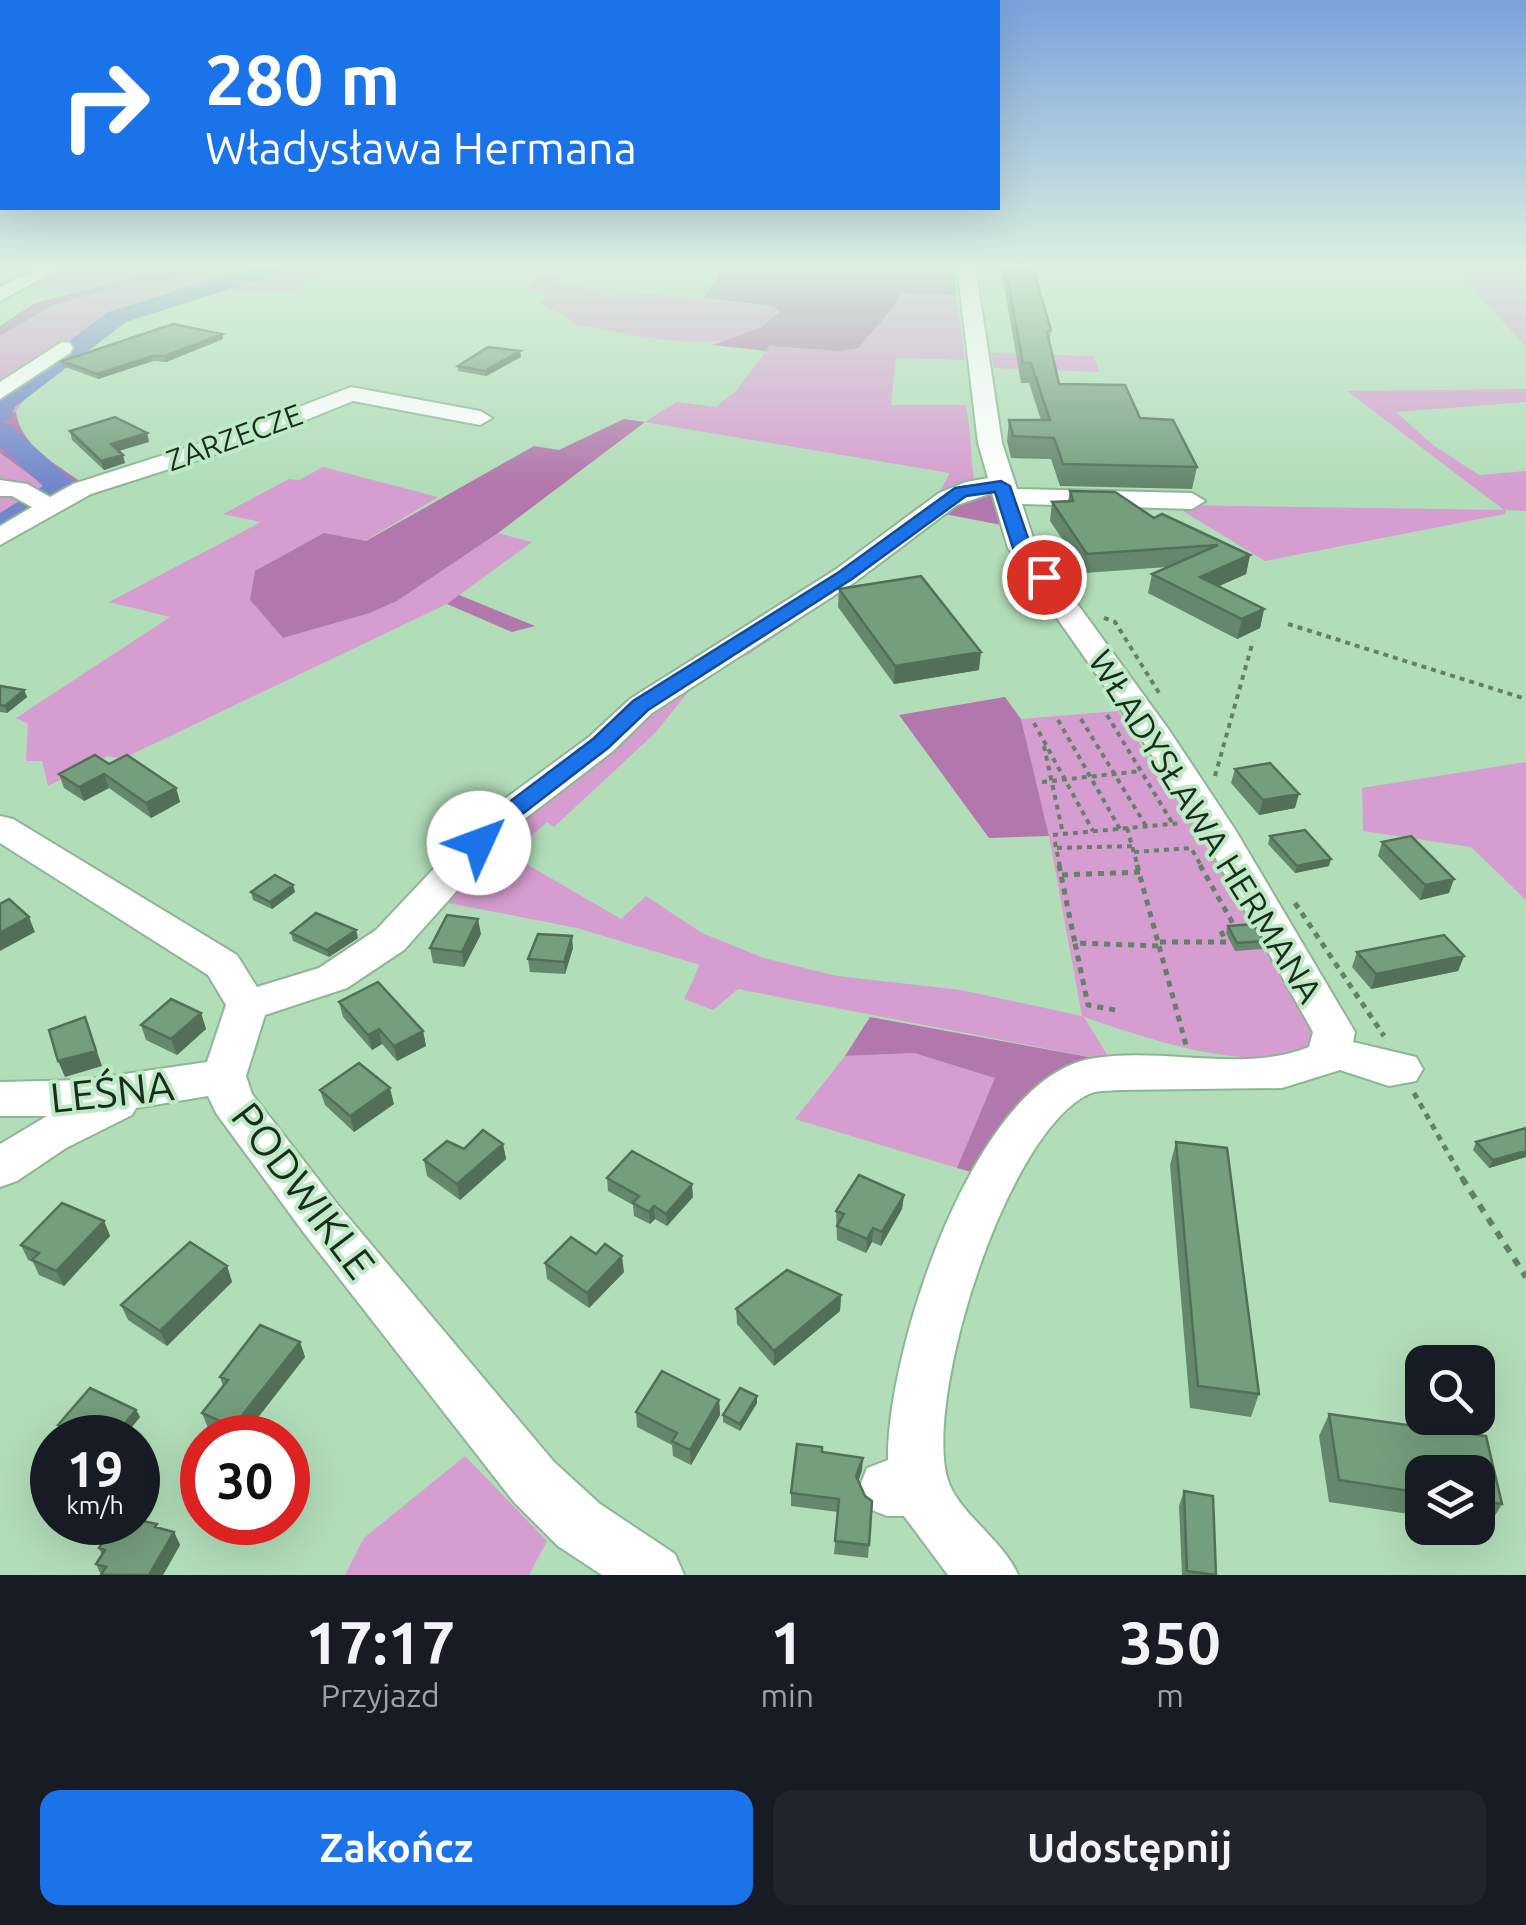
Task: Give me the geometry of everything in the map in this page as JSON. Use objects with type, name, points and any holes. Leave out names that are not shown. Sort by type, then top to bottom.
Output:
[{"type":"street","name":"WŁADYSŁAWA HERMANA","points":[[976,338],[988,435],[1018,486],[1022,548],[1157,737],[1280,935],[1334,1032],[1332,1052]]},
{"type":"street","points":[[0,392],[62,348]]},
{"type":"street","name":"ZARZECZE","points":[[0,537],[45,504],[220,445],[351,394],[480,418]]},
{"type":"street","points":[[0,826],[223,965],[247,1005],[333,978],[390,940],[500,820],[601,744],[640,706],[846,576],[948,499],[976,487],[1018,486],[1192,500]]},
{"type":"street","points":[[0,488],[18,488],[45,504]]},
{"type":"street","name":"PODWIKLE","points":[[247,1005],[224,1076],[232,1101],[321,1219],[534,1482],[579,1525],[654,1575]]},
{"type":"street","points":[[988,1575],[904,1488],[932,1325],[944,1282],[980,1201],[1043,1103],[1082,1077],[1152,1070],[1308,1068],[1332,1052],[1390,1070],[1401,1069]]},
{"type":"street","name":"LEŚNA","points":[[0,1099],[48,1100],[139,1092],[224,1076]]},
{"type":"street","points":[[0,1168],[50,1134],[139,1092]]},
{"type":"path","points":[[1288,624],[1526,699]]},
{"type":"path","points":[[1215,777],[1253,641]]},
{"type":"path","points":[[1107,716],[1172,824]]},
{"type":"path","points":[[1082,719],[1146,826]]},
{"type":"path","points":[[1058,720],[1133,849],[1192,1070]]},
{"type":"path","points":[[1034,723],[1093,831]]},
{"type":"path","points":[[1042,740],[1063,834]]},
{"type":"path","points":[[1042,782],[1155,770]]},
{"type":"path","points":[[1055,842],[1063,834],[1186,822]]},
{"type":"path","points":[[1055,842],[1133,849],[1191,848],[1236,930],[1221,930],[1226,942],[1075,943]]},
{"type":"path","points":[[1055,842],[1088,1005],[1115,1010]]},
{"type":"path","points":[[1062,875],[1140,872]]},
{"type":"shaded area","points":[[0,338],[95,338],[83,348],[56,347],[0,388]]},
{"type":"shaded area","points":[[658,338],[734,338],[711,341]]},
{"type":"shaded area","points":[[730,338],[867,338],[859,348],[839,351],[770,346],[766,351],[712,345]]},
{"type":"shaded area","points":[[857,338],[962,338],[965,360],[896,358],[891,405],[965,405],[974,480],[936,498],[950,473],[645,422],[676,402],[716,407],[736,391],[770,346],[839,351]]},
{"type":"shaded area","points":[[991,353],[1094,356],[1100,372],[994,368]]},
{"type":"shaded area","points":[[67,354],[77,354],[23,401],[16,412],[0,414],[0,400],[16,383]]},
{"type":"shaded area","points":[[1526,389],[1526,402],[1396,412],[1433,445],[1479,475],[1526,471],[1526,511],[1506,510],[1505,514],[1265,561],[1173,505],[1504,510],[1347,391]]},
{"type":"shaded area","points":[[16,412],[32,444],[81,482],[0,534],[0,520],[49,489],[0,453],[0,414]]},
{"type":"shaded area","points":[[624,419],[645,422],[498,533],[397,601],[370,613],[283,638],[250,600],[255,571],[324,533],[366,541],[534,446],[559,450]]},
{"type":"shaded area","points":[[0,453],[49,489],[0,520]]},
{"type":"shaded area","points":[[323,467],[438,497],[365,541],[324,533],[250,600],[283,638],[370,613],[397,601],[498,533],[532,542],[447,604],[122,759],[108,756],[48,786],[42,761],[26,761],[28,724],[16,718],[170,617],[109,602],[261,522],[223,514],[289,479],[299,480]]},
{"type":"shaded area","points":[[985,493],[994,496],[1007,526],[939,513]]},
{"type":"shaded area","points":[[459,595],[535,626],[512,632],[447,604]]},
{"type":"shaded area","points":[[820,606],[749,654],[714,671],[689,691],[655,733],[554,827],[547,822],[511,855],[621,919],[646,896],[702,933],[764,958],[837,976],[961,990],[1082,1016],[1049,836],[1021,719],[1118,711],[1198,831],[1318,1039],[1307,1059],[1247,1058],[1193,1050],[1084,1017],[1111,1061],[738,989],[713,1010],[684,999],[700,965],[577,928],[443,902],[527,812],[703,668]]},
{"type":"shaded area","points":[[1005,697],[1021,719],[1049,836],[989,838],[899,715]]},
{"type":"shaded area","points":[[1526,762],[1526,900],[1471,847],[1363,831],[1362,788]]},
{"type":"shaded area","points":[[870,1017],[1111,1061],[1057,1070],[1031,1097],[975,1173],[957,1168],[995,1078],[914,1053],[845,1056]]},
{"type":"shaded area","points":[[914,1053],[996,1078],[957,1168],[795,1119],[845,1056]]},
{"type":"shaded area","points":[[465,1456],[547,1541],[529,1575],[345,1575],[364,1538]]},
{"type":"building","points":[[130,338],[210,338],[165,356],[152,356],[97,374],[62,361]]},
{"type":"building","points":[[1018,338],[1048,338],[1059,384],[1125,385],[1140,418],[1173,420],[1197,467],[1063,464],[1054,438],[1013,436],[1009,420],[1050,420],[1031,363],[1023,363]]},
{"type":"building","points":[[488,347],[520,351],[485,371],[458,366]]},
{"type":"building","points":[[115,417],[147,433],[111,444],[123,455],[101,461],[70,431]]},
{"type":"building","points":[[1070,491],[1115,492],[1154,518],[1162,514],[1250,555],[1200,577],[1264,609],[1242,619],[1152,574],[1218,545],[1087,554],[1052,502],[1073,501]]},
{"type":"building","points":[[921,576],[981,652],[895,666],[839,589]]},
{"type":"building","points":[[0,686],[24,690],[5,706],[0,705]]},
{"type":"building","points":[[95,755],[109,764],[127,755],[176,788],[146,803],[104,774],[79,787],[59,774]]},
{"type":"building","points":[[1270,763],[1299,794],[1263,800],[1235,769]]},
{"type":"building","points":[[1305,830],[1331,859],[1297,866],[1270,836]]},
{"type":"building","points":[[1411,836],[1454,879],[1425,885],[1382,842]]},
{"type":"building","points":[[275,875],[293,885],[270,902],[251,892]]},
{"type":"building","points":[[9,899],[29,917],[0,933],[0,904]]},
{"type":"building","points":[[316,913],[356,930],[327,950],[291,933]]},
{"type":"building","points":[[447,915],[478,919],[462,952],[430,948]]},
{"type":"building","points":[[1254,924],[1264,941],[1237,943],[1228,926]]},
{"type":"building","points":[[538,934],[572,936],[564,962],[528,959]]},
{"type":"building","points":[[1444,935],[1464,956],[1376,974],[1357,952]]},
{"type":"building","points":[[378,982],[423,1031],[394,1046],[379,1029],[368,1035],[339,1002]]},
{"type":"building","points":[[171,999],[201,1013],[171,1039],[141,1025]]},
{"type":"building","points":[[85,1017],[96,1051],[58,1061],[49,1030]]},
{"type":"building","points":[[359,1063],[390,1088],[350,1116],[320,1090]]},
{"type":"building","points":[[1526,1128],[1526,1151],[1493,1160],[1476,1142]]},
{"type":"building","points":[[483,1130],[503,1144],[457,1184],[424,1160],[447,1141],[464,1149]]},
{"type":"building","points":[[1176,1142],[1227,1148],[1259,1394],[1198,1386]]},
{"type":"building","points":[[632,1151],[692,1184],[666,1214],[654,1206],[649,1212],[633,1203],[639,1196],[607,1178]]},
{"type":"building","points":[[859,1175],[904,1195],[882,1232],[873,1228],[867,1239],[837,1226],[844,1214],[836,1211]]},
{"type":"building","points":[[62,1203],[104,1221],[56,1271],[32,1260],[39,1253],[21,1245]]},
{"type":"building","points":[[571,1237],[596,1254],[605,1244],[622,1256],[587,1293],[545,1263]]},
{"type":"building","points":[[190,1242],[227,1266],[160,1331],[121,1305]]},
{"type":"building","points":[[787,1270],[841,1295],[774,1351],[736,1309]]},
{"type":"building","points":[[260,1325],[300,1342],[242,1415],[202,1413],[228,1380],[220,1377]]},
{"type":"building","points":[[662,1371],[719,1400],[690,1450],[672,1441],[677,1433],[636,1412]]},
{"type":"building","points":[[90,1388],[136,1410],[132,1415],[67,1415]]},
{"type":"building","points":[[740,1388],[757,1396],[740,1424],[723,1415]]},
{"type":"building","points":[[1329,1414],[1405,1425],[1405,1435],[1486,1436],[1490,1455],[1405,1455],[1405,1490],[1339,1480]]},
{"type":"building","points":[[797,1444],[863,1458],[856,1476],[865,1496],[872,1501],[869,1545],[835,1541],[839,1499],[791,1493]]},
{"type":"building","points":[[1495,1474],[1502,1504],[1495,1503]]},
{"type":"building","points":[[1184,1491],[1213,1496],[1216,1575],[1187,1571]]},
{"type":"building","points":[[160,1528],[174,1532],[149,1575],[101,1575],[106,1567],[96,1564],[105,1550],[99,1548],[160,1545]]},
{"type":"waterway","points":[[0,413],[2,404],[89,338]]},
{"type":"waterway","points":[[0,431],[63,487],[0,527]]},
{"type":"route","points":[[479,843],[500,820],[601,744],[640,706],[694,668],[846,576],[961,492],[1001,486],[1022,548],[1044,577]]}]
